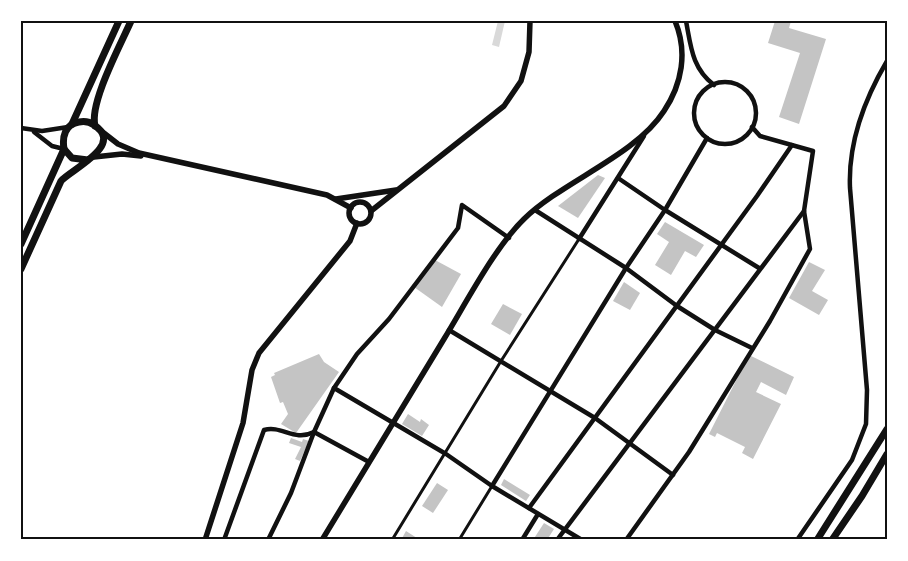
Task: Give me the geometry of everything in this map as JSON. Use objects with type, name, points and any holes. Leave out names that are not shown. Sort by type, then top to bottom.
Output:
[{"type":"main road","points":[[21,244],[64,149],[63,141],[118,21]]},
{"type":"main road","points":[[21,270],[61,180],[91,159],[102,147],[102,135],[93,119],[103,83],[131,21]]},
{"type":"main road","points":[[70,126],[80,122],[97,127]]},
{"type":"main road","points":[[64,149],[77,160],[91,159]]},
{"type":"main road","points":[[817,540],[887,429]]},
{"type":"main road","points":[[832,540],[862,496],[887,454]]},
{"type":"street","points":[[371,211],[369,206],[363,202],[356,203],[351,208],[350,216],[357,222],[367,221],[371,211],[504,106],[521,81],[530,52],[530,21]]},
{"type":"street","points":[[392,540],[501,361],[580,239],[644,135],[664,112],[678,86],[682,52],[675,21]]},
{"type":"street","points":[[686,21],[694,60],[702,76],[714,85]]},
{"type":"street","points":[[797,540],[852,460],[866,424],[867,390],[859,314],[850,167],[858,123],[868,96],[887,61]]},
{"type":"street","points":[[724,83],[734,84],[747,93],[753,102],[755,112],[752,127],[746,135],[732,143],[722,144],[707,138],[697,127],[694,108],[702,92],[714,85],[724,83]]},
{"type":"street","points":[[21,128],[33,131],[59,130],[70,126]]},
{"type":"street","points":[[97,127],[118,144],[139,153],[327,195],[351,208]]},
{"type":"street","points":[[626,540],[689,452],[770,321],[810,249],[804,211],[813,151],[760,136],[752,127]]},
{"type":"street","points":[[33,131],[52,146],[64,149]]},
{"type":"street","points":[[322,540],[392,422],[509,238],[524,219],[644,135]]},
{"type":"street","points":[[459,540],[626,268],[665,210],[707,138]]},
{"type":"street","points":[[530,508],[792,144]]},
{"type":"street","points":[[91,159],[122,154],[156,158]]},
{"type":"street","points":[[618,178],[665,210],[759,268]]},
{"type":"street","points":[[335,199],[398,190]]},
{"type":"street","points":[[268,540],[297,478],[314,432],[334,388],[357,354],[389,318],[458,228],[462,205],[509,238]]},
{"type":"street","points":[[535,210],[626,268],[677,306],[715,330],[752,348]]},
{"type":"street","points":[[557,540],[715,330],[759,268],[804,211]]},
{"type":"street","points":[[205,540],[243,423],[252,370],[259,353],[350,241],[357,222]]},
{"type":"street","points":[[450,330],[594,418],[672,474]]},
{"type":"street","points":[[334,388],[446,454],[492,486],[582,540]]},
{"type":"street","points":[[224,540],[264,430],[273,429],[302,436],[314,432],[369,462]]},
{"type":"street","points":[[522,540],[538,514]]},
{"type":"shaded area","points":[[498,21],[505,21],[499,47],[492,45]]},
{"type":"building","points":[[775,21],[791,21],[789,28],[826,39],[799,124],[779,117],[800,53],[768,43]]},
{"type":"building","points":[[598,175],[605,178],[578,218],[558,206]]},
{"type":"building","points":[[665,222],[704,245],[696,257],[685,251],[671,275],[655,265],[669,242],[657,234]]},
{"type":"building","points":[[435,260],[461,274],[442,307],[414,287]]},
{"type":"building","points":[[809,262],[825,270],[812,291],[828,300],[819,315],[789,298]]},
{"type":"building","points":[[624,282],[640,293],[630,310],[613,301]]},
{"type":"building","points":[[503,304],[522,314],[510,335],[491,324]]},
{"type":"building","points":[[319,354],[324,362],[339,372],[296,433],[281,424],[288,414],[283,402],[280,403],[271,377],[275,375],[274,373]]},
{"type":"building","points":[[749,355],[794,377],[786,395],[761,382],[756,392],[781,404],[753,459],[742,453],[745,447],[717,433],[715,437],[709,434]]},
{"type":"building","points":[[408,414],[420,422],[421,419],[429,425],[422,436],[402,424]]},
{"type":"building","points":[[291,438],[302,442],[303,439],[309,441],[300,461],[295,459],[301,447],[289,443]]},
{"type":"building","points":[[504,479],[530,495],[526,501],[501,485]]},
{"type":"building","points":[[437,483],[448,490],[433,513],[422,506]]},
{"type":"building","points":[[544,523],[554,529],[547,540],[533,540]]},
{"type":"building","points":[[406,531],[420,540],[401,540]]}]
